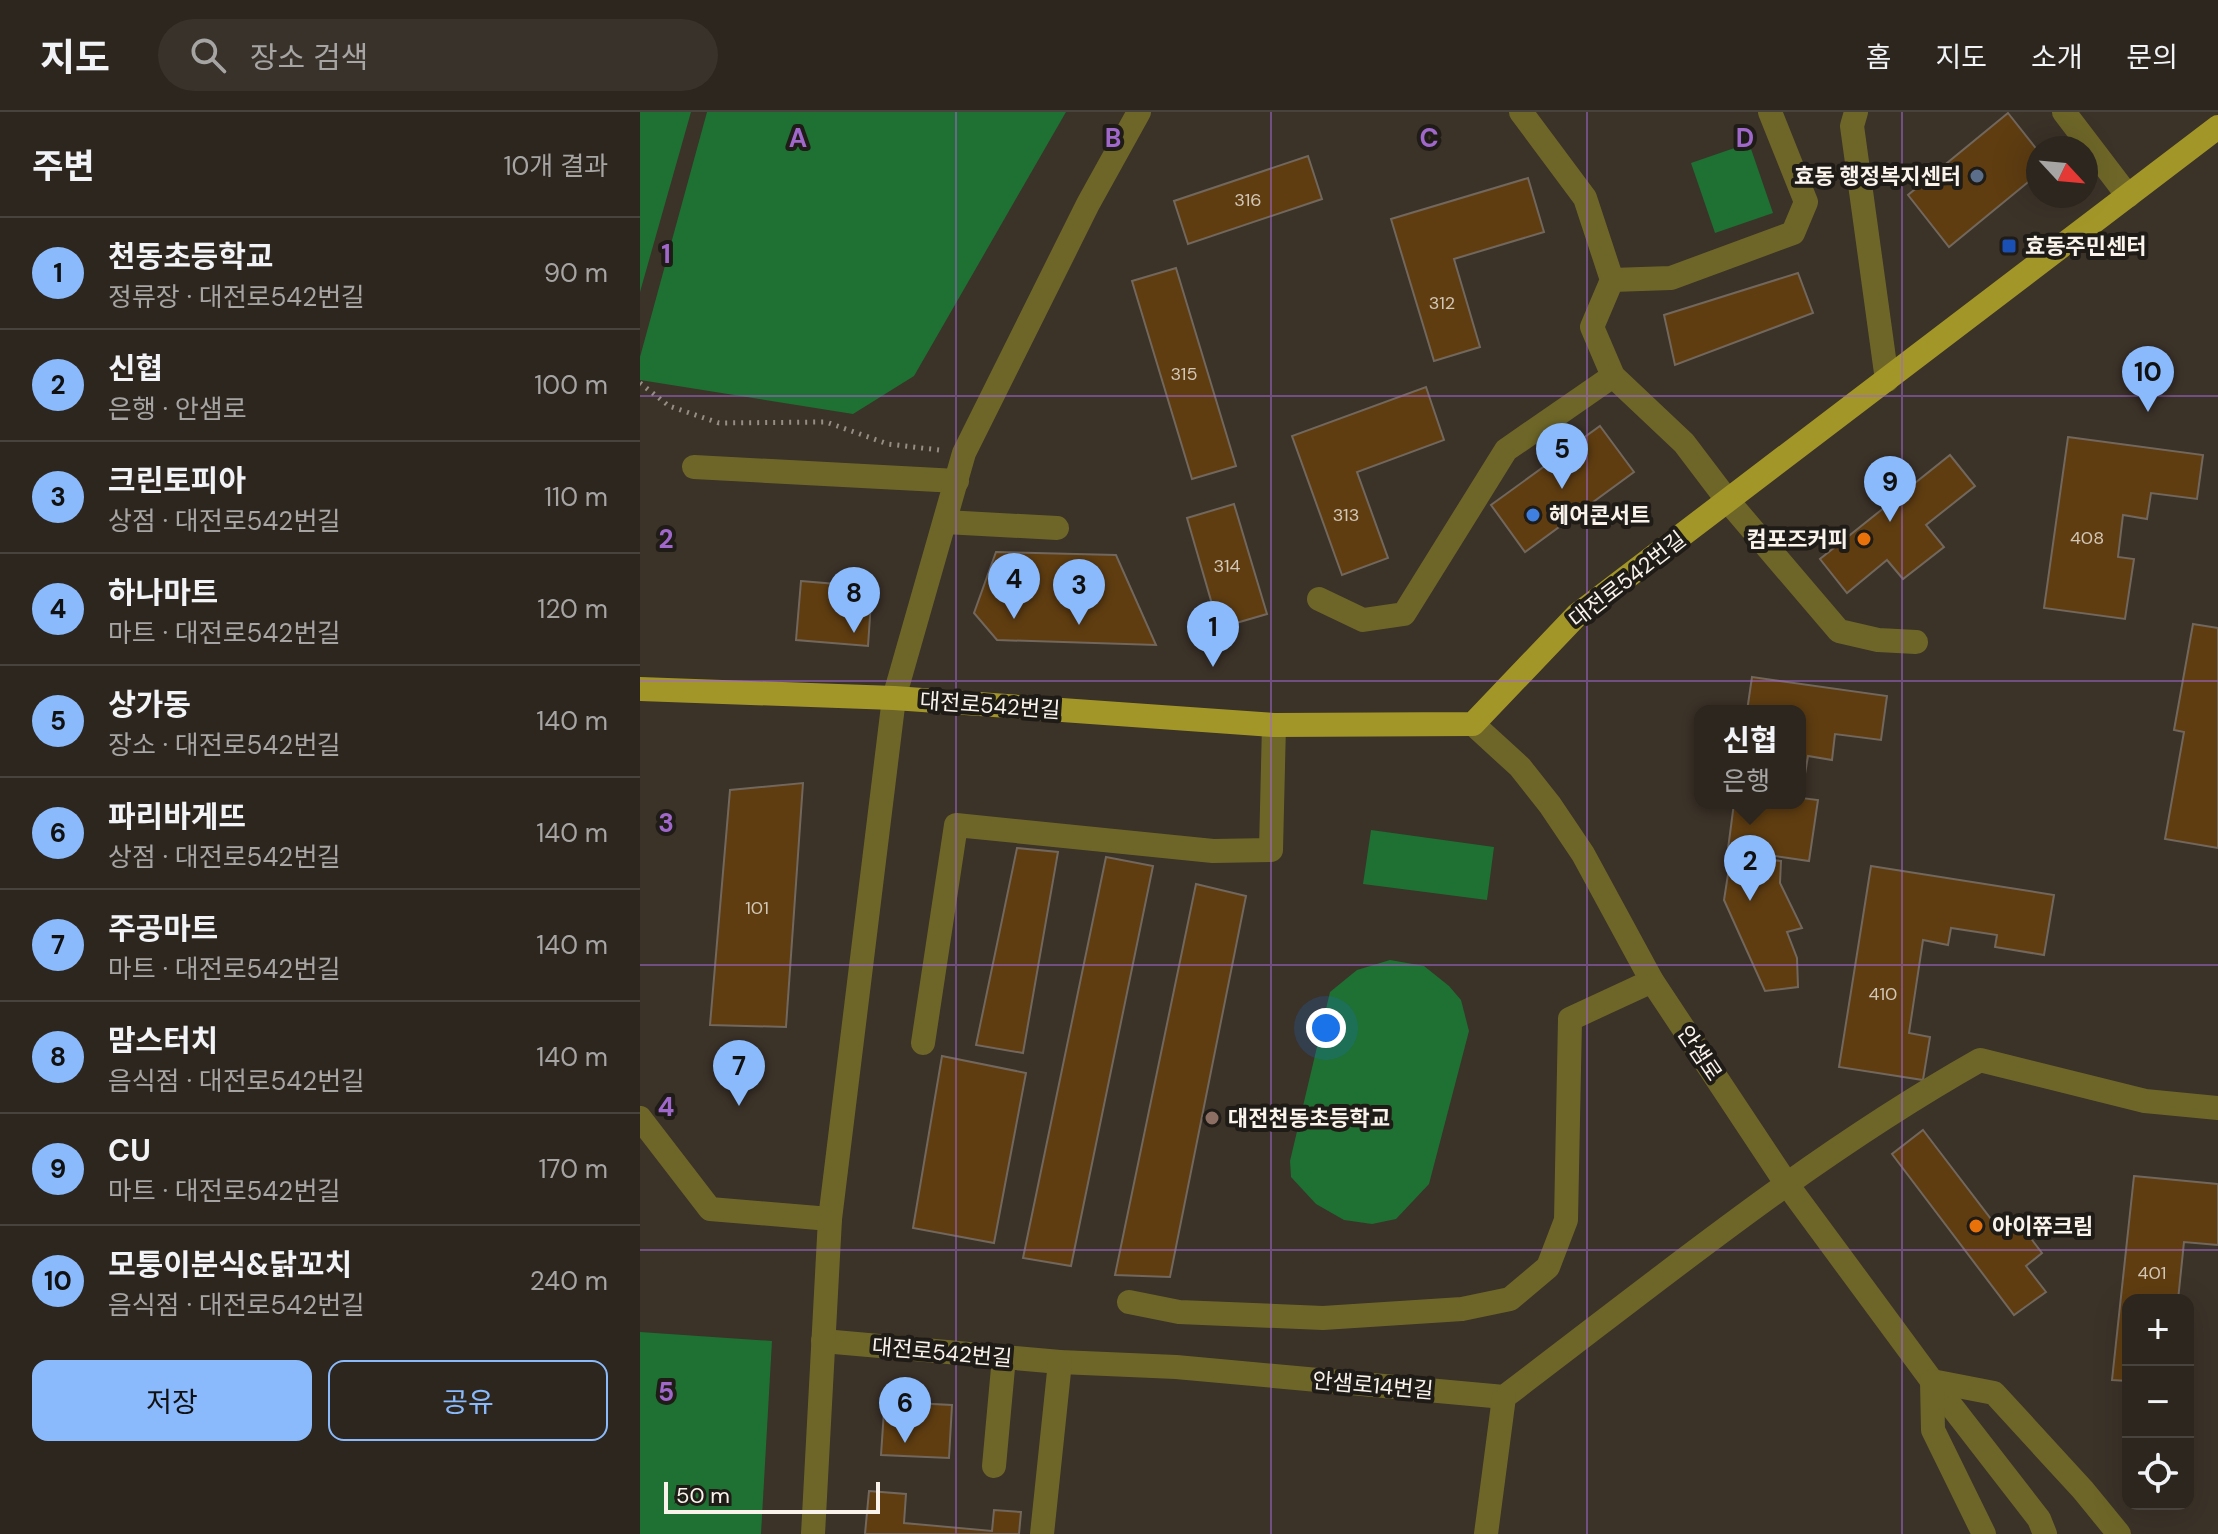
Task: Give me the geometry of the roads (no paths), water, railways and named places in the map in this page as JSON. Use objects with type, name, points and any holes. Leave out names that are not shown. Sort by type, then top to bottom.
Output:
[{"type":"main road","name":"대전로542번길","points":[[640,689],[894,698],[1274,725],[1473,724],[1577,615],[2218,127]]},
{"type":"street","points":[[894,698],[964,453],[1088,204],[1139,112]]},
{"type":"street","points":[[1521,112],[1585,198],[1612,280],[1592,327],[1613,376],[1684,443],[1728,501],[1839,631],[1878,640],[1916,642]]},
{"type":"street","points":[[1612,280],[1671,278],[1793,233],[1806,202],[1770,112]]},
{"type":"street","points":[[1856,112],[1852,126],[1887,380]]},
{"type":"street","points":[[2064,112],[2128,196]]},
{"type":"street","points":[[1319,599],[1363,620],[1404,614],[1506,450],[1613,376]]},
{"type":"street","points":[[694,467],[957,481]]},
{"type":"street","points":[[945,522],[1057,528]]},
{"type":"street","name":"대전로542번길","points":[[813,1534],[830,1219],[894,698]]},
{"type":"street","name":"안샘로","points":[[1473,724],[1520,767],[1550,805],[1583,854],[1652,981],[1786,1183],[2042,1527],[2060,1534]]},
{"type":"street","points":[[923,1043],[956,825],[1213,851],[1271,850],[1274,725]]},
{"type":"street","points":[[1129,1302],[1179,1312],[1323,1318],[1462,1309],[1510,1299],[1548,1267],[1566,1220],[1570,1019],[1652,981]]},
{"type":"street","points":[[1486,1534],[1504,1397],[1786,1183],[1936,1085],[1980,1060],[2145,1101],[2218,1108]]},
{"type":"street","points":[[640,1118],[710,1209],[830,1219]]},
{"type":"street","name":"대전로542번길","points":[[823,1341],[1060,1362]]},
{"type":"street","points":[[994,1466],[1004,1357]]},
{"type":"street","points":[[1042,1534],[1060,1362]]},
{"type":"street","name":"안샘로14번길","points":[[1060,1362],[1176,1367],[1504,1397]]},
{"type":"street","points":[[1984,1534],[1933,1430],[1932,1381],[1994,1393],[2119,1534]]},
{"type":"place","name":"효동 행정복지센터","points":[[1977,176]]},
{"type":"place","name":"효동주민센터","points":[[2009,246]]},
{"type":"place","name":"모퉁이분식&닭꼬치","points":[[2148,412]]},
{"type":"place","name":"상가동","points":[[1562,489]]},
{"type":"place","name":"헤어콘서트","points":[[1533,515]]},
{"type":"place","name":"CU","points":[[1890,522]]},
{"type":"place","name":"컴포즈커피","points":[[1864,539]]},
{"type":"place","name":"하나마트","points":[[1014,619]]},
{"type":"place","name":"크린토피아","points":[[1079,625]]},
{"type":"place","name":"맘스터치","points":[[854,633]]},
{"type":"place","name":"천동초등학교","points":[[1213,667]]},
{"type":"place","name":"신협","points":[[1750,901]]},
{"type":"place","name":"주공마트","points":[[739,1106]]},
{"type":"place","name":"대전천동초등학교","points":[[1212,1118]]},
{"type":"place","name":"아이쮸크림","points":[[1976,1226]]},
{"type":"place","name":"파리바게뜨","points":[[905,1443]]}]
